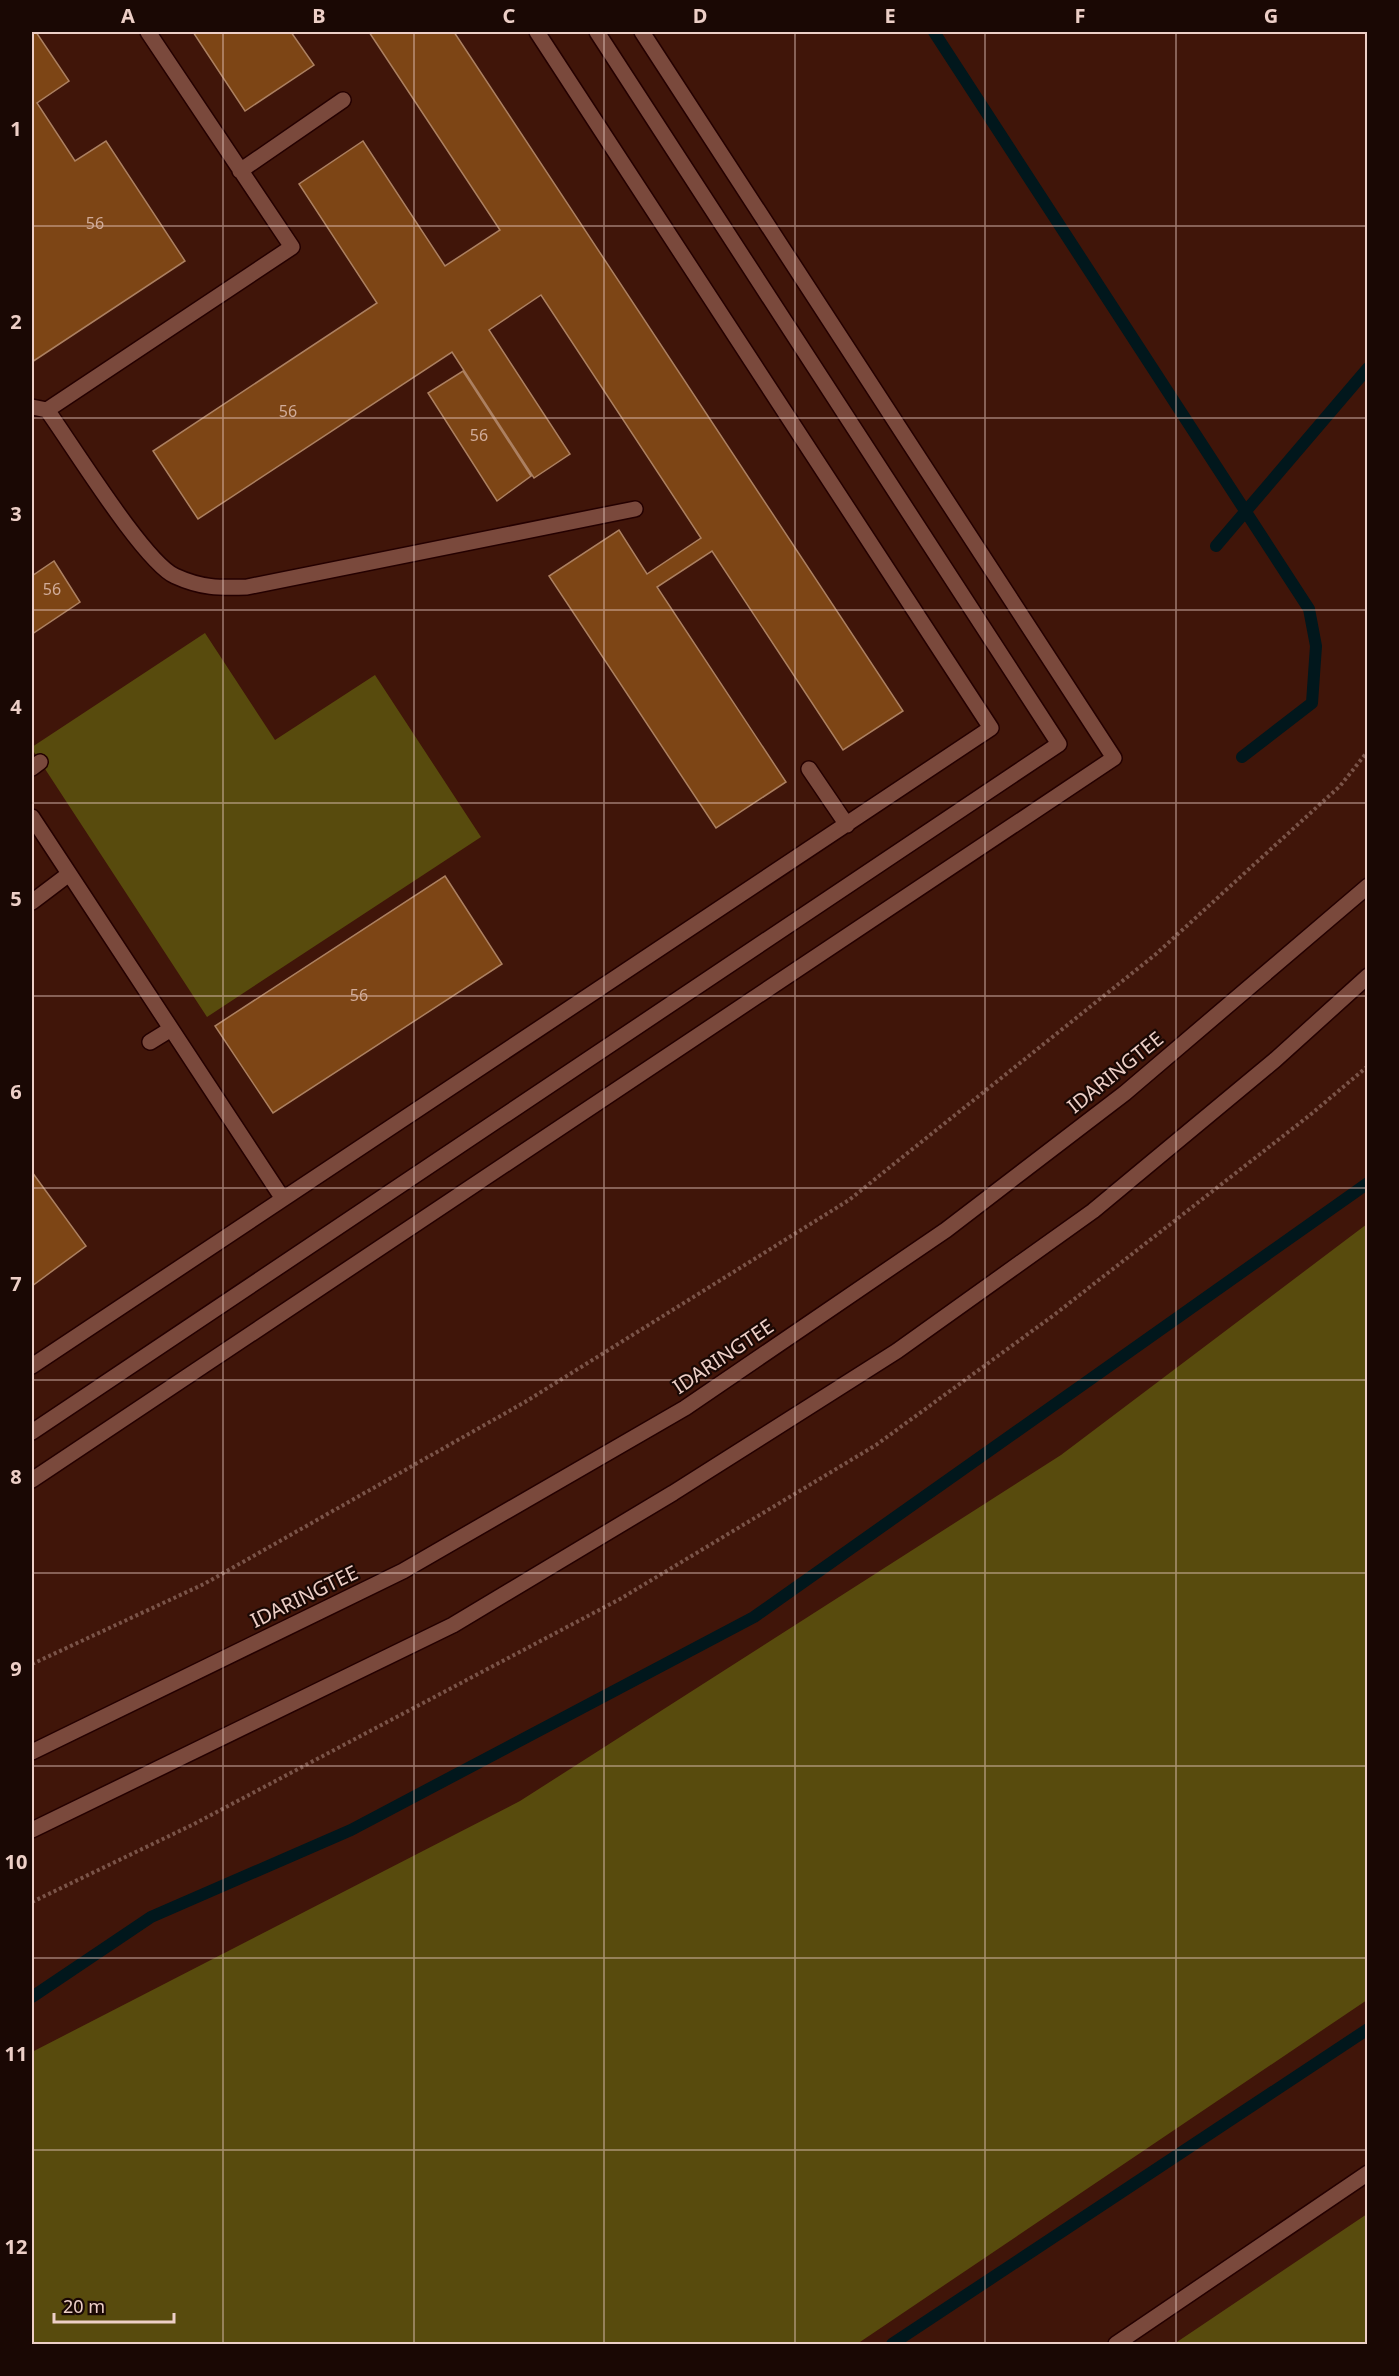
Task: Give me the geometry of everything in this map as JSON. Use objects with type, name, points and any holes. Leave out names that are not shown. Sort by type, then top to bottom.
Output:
[{"type":"main road","points":[[148,32],[292,247],[39,408],[148,554],[173,576],[211,589],[247,587],[635,509]]},
{"type":"main road","points":[[32,1366],[990,728],[537,32]]},
{"type":"main road","points":[[32,1432],[1059,744],[597,32]]},
{"type":"main road","points":[[32,1480],[1114,758],[642,32]]},
{"type":"main road","points":[[240,171],[343,100]]},
{"type":"main road","points":[[809,769],[847,825]]},
{"type":"main road","points":[[32,817],[283,1199]]},
{"type":"main road","points":[[32,902],[69,874]]},
{"type":"main road","name":"IDARINGTEE","points":[[32,1752],[403,1571],[685,1408],[946,1230],[1125,1093],[1368,886]]},
{"type":"main road","points":[[32,1830],[453,1625],[673,1493],[897,1351],[1093,1211],[1275,1060],[1368,976]]},
{"type":"main road","points":[[150,1042],[171,1029]]},
{"type":"main road","points":[[1116,2344],[1368,2174]]},
{"type":"path","points":[[32,1664],[204,1584],[494,1420],[849,1200],[1156,954],[1340,786],[1368,751]]},
{"type":"path","points":[[32,1902],[204,1818],[620,1599],[876,1445],[1054,1315],[1310,1115],[1368,1066]]},
{"type":"shaded area","points":[[205,633],[275,740],[375,675],[481,837],[207,1017],[32,749]]},
{"type":"shaded area","points":[[1367,1224],[1367,2000],[857,2344],[32,2344],[32,2052],[520,1801],[1061,1455]]},
{"type":"shaded area","points":[[1367,2214],[1367,2344],[1174,2344]]},
{"type":"building","points":[[32,32],[36,32],[69,81],[37,103],[75,161],[106,141],[185,261],[32,362]]},
{"type":"building","points":[[193,32],[291,32],[314,65],[245,111]]},
{"type":"building","points":[[369,32],[454,32],[903,711],[843,750],[712,551],[657,587],[786,782],[716,828],[549,576],[619,530],[647,574],[701,538],[541,295],[489,330],[570,454],[534,478],[452,352],[198,519],[153,451],[377,303],[299,184],[363,141],[445,266],[500,230]]},
{"type":"building","points":[[463,371],[531,476],[497,501],[428,393]]},
{"type":"building","points":[[54,561],[80,602],[32,634],[32,576]]},
{"type":"building","points":[[445,876],[502,964],[273,1113],[215,1026]]},
{"type":"building","points":[[32,1172],[86,1246],[32,1286]]},
{"type":"waterway","points":[[934,32],[1309,609],[1316,646],[1312,703],[1242,757]]},
{"type":"waterway","points":[[1216,546],[1368,368]]},
{"type":"waterway","points":[[32,1997],[151,1917],[351,1830],[754,1617],[1368,1183]]},
{"type":"waterway","points":[[892,2344],[1368,2029]]}]
